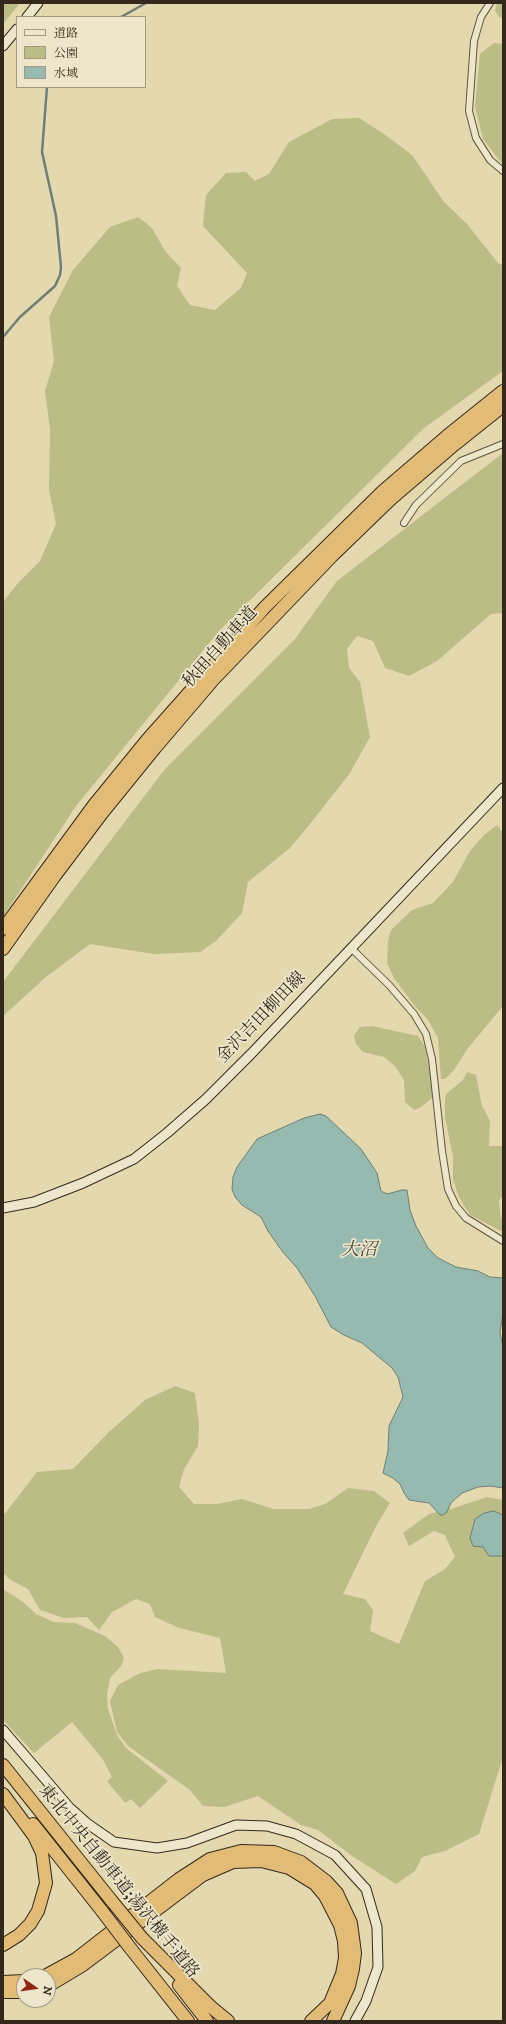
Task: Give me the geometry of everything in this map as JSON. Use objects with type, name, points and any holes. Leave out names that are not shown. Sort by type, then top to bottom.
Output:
[{"type":"highway","name":"秋田自動車道","points":[[3,929],[85,817],[147,740],[265,607],[383,491],[447,436],[503,391]]},
{"type":"highway","name":"秋田自動車道","points":[[3,949],[54,877],[155,748],[268,622],[332,556],[391,499],[454,445],[503,406]]},
{"type":"highway","name":"東北中央自動車道;湯沢横手道路","points":[[3,1765],[207,2021]]},
{"type":"highway","name":"東北中央自動車道;湯沢横手道路","points":[[3,1786],[188,2021]]},
{"type":"highway","points":[[3,1794],[34,1836],[42,1852],[46,1883],[38,1911],[30,1924],[20,1935],[3,1945]]},
{"type":"highway","points":[[56,1970],[76,1959],[179,1879],[210,1859],[241,1851],[274,1852],[301,1862],[326,1881],[337,1894],[351,1923],[355,1953],[353,1969],[349,1986],[333,2021]]},
{"type":"highway","points":[[56,1981],[83,1965],[203,1875],[233,1862],[261,1861],[290,1868],[314,1884],[325,1896],[340,1924],[344,1952],[342,1974],[330,2003],[311,2021]]},
{"type":"highway","points":[[142,1938],[211,2007],[228,2021]]},
{"type":"highway","points":[[3,1982],[16,1981]]},
{"type":"highway","points":[[3,1992],[16,1992]]},
{"type":"main road","points":[[28,16],[38,3]]},
{"type":"main road","points":[[3,46],[16,30]]},
{"type":"main road","name":"金沢吉田柳田線","points":[[3,1208],[34,1202],[83,1183],[134,1159],[168,1133],[206,1099],[503,788]]},
{"type":"main road","points":[[3,1730],[68,1807],[88,1824],[114,1842],[157,1848],[187,1844],[236,1826],[267,1826],[296,1834],[335,1855],[366,1889],[377,1927],[378,1967],[366,2001],[355,2021]]},
{"type":"street","points":[[490,3],[481,17],[474,41],[469,111],[476,138],[490,160],[503,171]]},
{"type":"street","points":[[404,523],[416,505],[442,477],[461,461],[503,444]]},
{"type":"street","points":[[351,948],[389,985],[414,1014],[426,1034],[432,1059],[442,1151],[448,1189],[456,1206],[466,1218],[503,1241]]},
{"type":"green space","points":[[3,3],[20,3],[3,24]]},
{"type":"green space","points":[[497,3],[503,3],[503,19],[499,17],[495,11]]},
{"type":"green space","points":[[494,43],[503,44],[503,163],[483,139],[475,107],[480,54]]},
{"type":"green space","points":[[359,118],[412,155],[444,202],[467,224],[498,263],[503,265],[503,371],[424,428],[219,631],[76,806],[3,917],[3,602],[18,583],[40,561],[56,524],[49,490],[50,430],[45,391],[54,361],[49,317],[73,270],[110,227],[138,217],[152,228],[165,251],[181,268],[177,286],[190,305],[215,310],[241,288],[247,273],[203,226],[206,195],[226,173],[246,172],[255,181],[269,174],[289,142],[332,119]]},
{"type":"green space","points":[[503,453],[503,613],[491,614],[437,661],[409,676],[385,668],[373,641],[357,636],[347,649],[349,668],[360,682],[370,737],[350,773],[306,829],[290,848],[248,882],[242,913],[216,941],[200,952],[154,954],[90,944],[46,977],[3,1016],[3,982],[165,769],[295,639],[337,581]]},
{"type":"green space","points":[[497,825],[503,833],[503,1006],[468,1048],[454,1070],[445,1079],[441,1079],[438,1038],[428,1020],[414,1005],[394,978],[387,963],[388,941],[391,930],[412,910],[433,903],[453,882],[470,851],[484,835]]},
{"type":"green space","points":[[372,1026],[418,1036],[425,1047],[431,1078],[432,1098],[421,1107],[414,1110],[405,1102],[404,1080],[395,1066],[384,1057],[363,1052],[356,1044],[354,1036],[360,1027]]},
{"type":"green space","points":[[467,1072],[476,1075],[482,1106],[490,1121],[489,1146],[503,1146],[503,1195],[499,1201],[501,1218],[503,1219],[503,1232],[470,1215],[459,1197],[453,1180],[453,1156],[445,1118],[445,1099],[446,1094],[463,1080]]},
{"type":"green space","points":[[175,1386],[195,1393],[199,1425],[198,1446],[184,1469],[179,1487],[194,1504],[217,1504],[242,1499],[274,1509],[309,1509],[325,1504],[348,1488],[374,1491],[390,1503],[375,1528],[343,1594],[365,1599],[373,1610],[370,1631],[399,1644],[425,1581],[445,1569],[455,1557],[445,1535],[434,1531],[409,1546],[403,1533],[429,1514],[454,1508],[487,1497],[503,1500],[503,1757],[479,1834],[445,1851],[422,1857],[415,1871],[396,1884],[352,1856],[318,1830],[301,1825],[258,1796],[224,1807],[203,1806],[190,1790],[128,1746],[117,1732],[110,1701],[118,1685],[140,1673],[158,1669],[226,1673],[220,1638],[179,1628],[155,1617],[150,1604],[136,1599],[112,1612],[99,1630],[87,1617],[64,1618],[40,1610],[28,1589],[9,1579],[3,1572],[3,1516],[37,1472],[73,1469],[109,1432],[145,1400]]},
{"type":"green space","points":[[3,1589],[23,1602],[36,1614],[54,1622],[75,1623],[105,1636],[118,1647],[124,1658],[121,1666],[110,1678],[107,1695],[108,1709],[117,1735],[126,1748],[168,1781],[140,1808],[131,1799],[125,1803],[107,1781],[112,1777],[102,1758],[72,1722],[34,1753],[3,1720]]},
{"type":"water","name":"大沼","points":[[320,1114],[326,1116],[361,1149],[377,1173],[381,1191],[387,1194],[407,1190],[410,1210],[416,1226],[428,1248],[438,1258],[456,1267],[478,1271],[490,1277],[503,1278],[503,1313],[500,1332],[503,1348],[503,1488],[490,1486],[478,1487],[462,1493],[451,1503],[447,1512],[443,1515],[440,1515],[429,1503],[409,1500],[400,1484],[393,1478],[383,1473],[388,1451],[389,1426],[403,1397],[398,1377],[392,1368],[362,1343],[331,1327],[315,1296],[297,1268],[282,1251],[268,1231],[261,1217],[242,1205],[235,1197],[232,1189],[233,1177],[237,1167],[257,1139],[304,1118]]},
{"type":"water","points":[[494,1511],[503,1515],[503,1556],[489,1556],[483,1547],[473,1546],[470,1538],[475,1519],[484,1513]]},
{"type":"waterway","points":[[123,16],[146,3]]},
{"type":"waterway","points":[[3,337],[20,317],[55,286],[60,275],[61,267],[56,216],[42,152],[47,88]]}]
